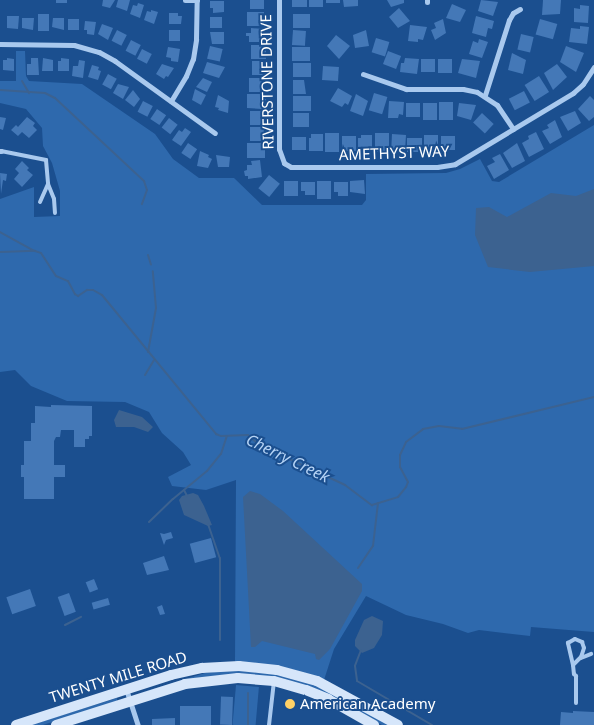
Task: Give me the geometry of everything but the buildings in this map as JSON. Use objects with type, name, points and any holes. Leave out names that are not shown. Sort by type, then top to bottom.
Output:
[{"type":"main road","name":"TWENTY MILE ROAD","points":[[16,725],[126,689],[198,669],[233,666],[267,668],[302,676],[327,686],[398,725]]},
{"type":"main road","name":"TWENTY MILE ROAD","points":[[56,725],[172,687],[199,681],[238,678],[274,682],[321,696],[374,725]]},
{"type":"street","points":[[170,101],[186,76],[193,59],[196,39],[196,0],[185,0]]},
{"type":"street","name":"RIVERSTONE DRIVE","points":[[279,0],[279,150],[284,163]]},
{"type":"street","points":[[485,95],[509,20],[513,13],[520,10]]},
{"type":"street","points":[[0,44],[67,45],[93,50],[115,61],[215,133]]},
{"type":"street","name":"AMETHYST WAY","points":[[284,163],[296,168],[443,166],[466,159],[573,93],[583,84],[594,67]]},
{"type":"street","points":[[364,74],[402,88],[463,89],[485,95],[497,105],[513,129]]},
{"type":"street","points":[[126,689],[138,725]]},
{"type":"lane","points":[[1,151],[17,156],[44,158],[48,165],[48,184],[54,199],[54,213]]},
{"type":"lane","points":[[40,202],[48,184]]},
{"type":"lane","points":[[576,703],[576,676],[573,673],[573,665],[568,648],[569,641],[572,639],[580,640],[583,644],[583,652],[580,659]]},
{"type":"lane","points":[[573,665],[591,654]]},
{"type":"lane","points":[[269,725],[274,682]]},
{"type":"shaded area","points":[[16,51],[25,51],[26,76],[29,81],[82,84],[155,134],[173,159],[199,178],[234,178],[262,205],[362,205],[366,200],[366,174],[446,173],[460,169],[480,159],[492,181],[499,182],[594,125],[594,632],[531,627],[530,636],[479,630],[468,633],[443,624],[406,615],[366,596],[334,649],[324,680],[277,666],[235,662],[236,480],[206,490],[172,486],[168,477],[191,465],[183,452],[162,433],[149,412],[125,402],[67,401],[31,386],[15,370],[0,372],[0,199],[34,187],[34,217],[60,216],[60,191],[52,163],[43,146],[42,128],[26,109],[0,103],[0,81],[16,81]]},
{"type":"shaded area","points":[[594,189],[594,266],[530,272],[488,267],[475,235],[476,208],[489,207],[507,217],[551,193],[576,196]]},
{"type":"shaded area","points":[[119,410],[142,417],[153,427],[148,432],[134,427],[116,427],[114,420]]},
{"type":"shaded area","points":[[250,491],[260,494],[283,511],[362,584],[362,591],[330,649],[319,660],[316,659],[315,654],[262,641],[255,647],[251,647],[243,497]]},
{"type":"shaded area","points":[[193,493],[198,495],[212,525],[208,526],[184,515],[179,500],[182,496]]},
{"type":"shaded area","points":[[372,616],[383,621],[382,635],[374,648],[362,653],[355,646],[355,640],[364,620]]},
{"type":"shaded area","points":[[233,670],[276,674],[313,684],[390,725],[382,725],[338,700],[237,674],[197,678],[140,693],[205,673]]},
{"type":"shaded area","points":[[236,685],[259,687],[256,725],[233,725]]},
{"type":"shaded area","points":[[117,698],[117,701],[43,725],[30,725]]},
{"type":"waterway","points":[[22,81],[29,93]]},
{"type":"waterway","points":[[0,90],[45,93],[55,98],[144,181],[147,190],[142,204]]},
{"type":"waterway","points":[[0,232],[33,250]]},
{"type":"waterway","name":"Cherry Creek","points":[[0,252],[35,251],[41,253],[56,276],[68,281],[75,294],[78,296],[87,290],[93,290],[102,295],[216,434],[221,436],[248,435],[259,445],[345,485],[372,505],[398,497],[406,487],[408,482],[400,467],[400,455],[406,442],[423,429],[439,426],[462,429],[594,397]]},
{"type":"waterway","points":[[148,255],[151,265]]},
{"type":"waterway","points":[[148,352],[156,308],[153,271]]},
{"type":"waterway","points":[[145,375],[154,360]]},
{"type":"waterway","points":[[149,522],[207,471],[221,454],[227,436]]},
{"type":"waterway","points":[[184,490],[187,496]]},
{"type":"waterway","points":[[358,568],[373,546],[378,503]]},
{"type":"waterway","points":[[208,524],[220,558],[220,640]]},
{"type":"waterway","points":[[65,625],[81,617]]},
{"type":"waterway","points":[[361,650],[355,666],[357,681],[432,725]]},
{"type":"waterway","points":[[248,693],[248,725]]},
{"type":"place","name":"American Academy","points":[[290,704]]}]
